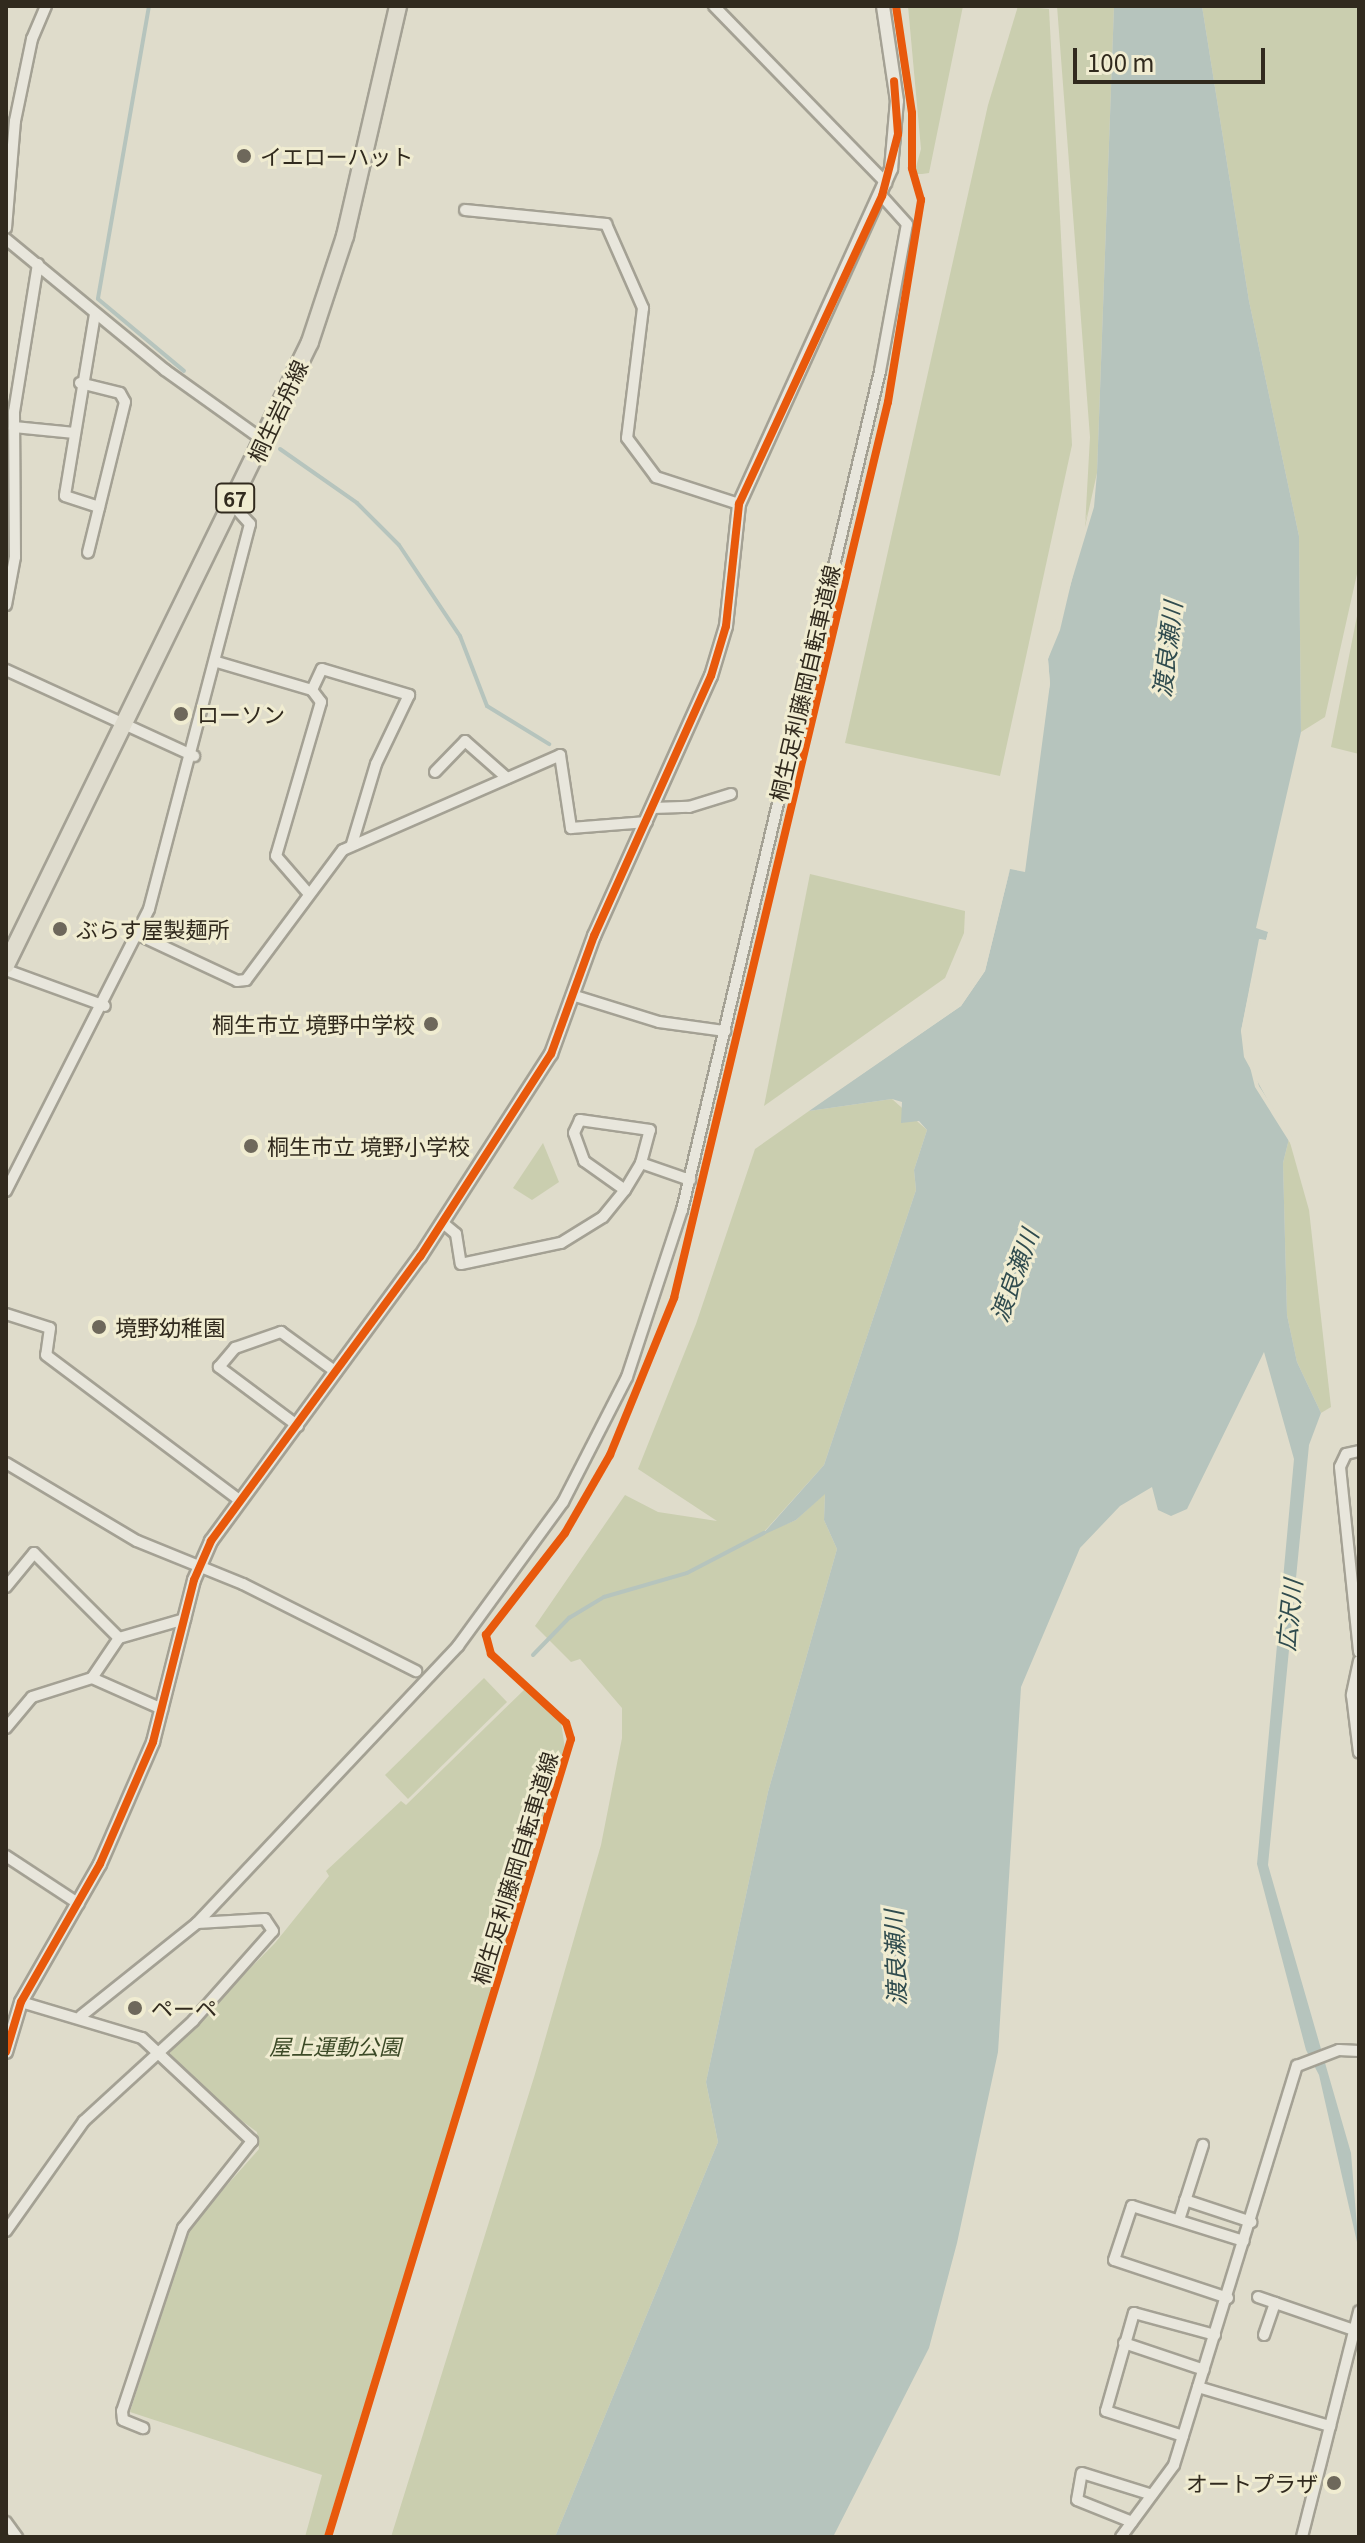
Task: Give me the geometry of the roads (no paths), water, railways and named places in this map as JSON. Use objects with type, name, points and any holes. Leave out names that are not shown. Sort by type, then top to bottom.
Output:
[{"type":"main road","name":"桐生岩舟線","points":[[6,967],[310,342],[345,236],[398,6]]},
{"type":"street","points":[[6,228],[15,121],[32,39],[46,6]]},
{"type":"street","points":[[81,2016],[197,1923],[380,1735],[458,1646],[544,1531],[627,1377],[690,1180],[903,254],[904,214],[714,6]]},
{"type":"street","points":[[6,2052],[21,2002],[79,1904],[119,1823],[162,1709],[200,1566],[238,1499],[298,1426],[443,1223],[532,1088],[720,652],[739,504],[884,189],[898,134],[883,6]]},
{"type":"street","points":[[465,210],[606,224],[643,308],[627,438],[656,477],[739,504]]},
{"type":"street","points":[[6,239],[95,314],[264,441]]},
{"type":"street","points":[[6,605],[15,557],[14,427],[38,264]]},
{"type":"street","points":[[95,314],[80,383],[65,496],[99,507]]},
{"type":"street","points":[[80,383],[124,397],[88,553]]},
{"type":"street","points":[[14,427],[75,433]]},
{"type":"street","points":[[6,1191],[105,1006],[139,935],[194,756],[250,524],[232,504]]},
{"type":"street","points":[[217,662],[312,690],[321,702],[276,856],[308,893]]},
{"type":"street","points":[[312,690],[322,669],[409,695],[376,764],[352,844]]},
{"type":"street","points":[[6,670],[194,756]]},
{"type":"street","points":[[435,772],[465,741],[507,778]]},
{"type":"street","points":[[139,935],[237,981],[246,980],[308,893],[352,844],[560,755],[571,828],[647,822]]},
{"type":"street","points":[[653,808],[689,807],[731,794]]},
{"type":"street","points":[[6,967],[105,1006]]},
{"type":"street","points":[[572,995],[659,1022],[725,1031]]},
{"type":"street","points":[[443,1223],[456,1234],[461,1264],[572,1239],[603,1217],[625,1190],[641,1163],[646,1127],[580,1120],[575,1125],[584,1161],[625,1190]]},
{"type":"street","points":[[641,1163],[690,1180]]},
{"type":"street","points":[[6,1314],[50,1328],[46,1355],[238,1499]]},
{"type":"street","points":[[298,1426],[219,1367],[235,1348],[281,1332],[336,1372]]},
{"type":"street","points":[[1359,1451],[1346,1454],[1340,1467],[1359,1652]]},
{"type":"street","points":[[6,1463],[69,1505],[416,1671]]},
{"type":"street","points":[[6,1587],[34,1553],[119,1638]]},
{"type":"street","points":[[6,1728],[32,1697],[92,1678],[119,1638],[185,1619]]},
{"type":"street","points":[[1359,1661],[1352,1695],[1359,1753]]},
{"type":"street","points":[[92,1678],[162,1709]]},
{"type":"street","points":[[6,1856],[79,1904]]},
{"type":"street","points":[[6,2231],[84,2121],[159,2052],[273,1931],[265,1919],[197,1923]]},
{"type":"street","points":[[6,1999],[81,2016],[142,2038],[252,2141],[183,2228],[122,2411],[123,2420],[143,2428]]},
{"type":"street","points":[[1121,2537],[1174,2465],[1228,2298],[1293,2077],[1304,2061],[1325,2054],[1359,2051]]},
{"type":"street","points":[[1179,2220],[1203,2145]]},
{"type":"street","points":[[1185,2200],[1251,2222]]},
{"type":"street","points":[[1228,2298],[1115,2262],[1132,2206],[1244,2241]]},
{"type":"street","points":[[1258,2297],[1357,2321],[1302,2537]]},
{"type":"street","points":[[1264,2335],[1275,2303]]},
{"type":"street","points":[[1183,2436],[1106,2411],[1124,2343],[1138,2311],[1215,2335]]},
{"type":"street","points":[[1124,2343],[1204,2370]]},
{"type":"street","points":[[1198,2387],[1330,2426]]},
{"type":"street","points":[[1132,2522],[1077,2500],[1082,2473],[1152,2495]]},
{"type":"street","points":[[6,2522],[17,2537]]},
{"type":"water","points":[[1114,6],[1202,6],[1249,301],[1299,536],[1301,732],[1256,928],[1268,932],[1266,941],[1260,939],[1241,1031],[1244,1057],[1289,1139],[1283,1163],[1287,1315],[1297,1362],[1321,1413],[1309,1445],[1268,1865],[1351,2153],[1359,2251],[1319,2075],[1306,2050],[1257,1864],[1294,1459],[1264,1352],[1187,1509],[1171,1516],[1158,1510],[1152,1487],[1120,1506],[1080,1548],[1021,1687],[998,2052],[957,2243],[929,2348],[833,2537],[555,2537],[718,2142],[706,2082],[768,1792],[837,1549],[824,1520],[825,1494],[796,1520],[761,1536],[824,1465],[916,1190],[914,1170],[927,1130],[919,1121],[901,1123],[902,1102],[892,1099],[809,1111],[961,1006],[985,971],[1010,869],[1025,872],[1050,684],[1048,659],[1094,507]]},
{"type":"waterway","points":[[149,6],[98,299],[184,371]]},
{"type":"waterway","points":[[280,449],[357,503],[399,545],[460,636],[487,706],[549,744]]},
{"type":"waterway","points":[[533,1655],[569,1618],[604,1597],[687,1573],[764,1533]]},
{"type":"place","name":"イエローハット","points":[[244,156]]},
{"type":"place","name":"ローソン","points":[[181,714]]},
{"type":"place","name":"ぶらす屋製麺所","points":[[60,929]]},
{"type":"place","name":"桐生市立 境野中学校","points":[[431,1024]]},
{"type":"place","name":"桐生市立 境野小学校","points":[[251,1146]]},
{"type":"place","name":"境野幼稚園","points":[[99,1327]]},
{"type":"place","name":"ペーペ","points":[[135,2008]]},
{"type":"place","name":"オートプラザ","points":[[1334,2483]]},
{"type":"water label","name":"渡良瀬川","points":[[1166,649]]},
{"type":"water label","name":"渡良瀬川","points":[[1013,1275]]},
{"type":"water label","name":"広沢川","points":[[1288,1615]]},
{"type":"water label","name":"渡良瀬川","points":[[894,1958]]},
{"type":"park label","name":"屋上運動公園","points":[[335,2046]]}]
